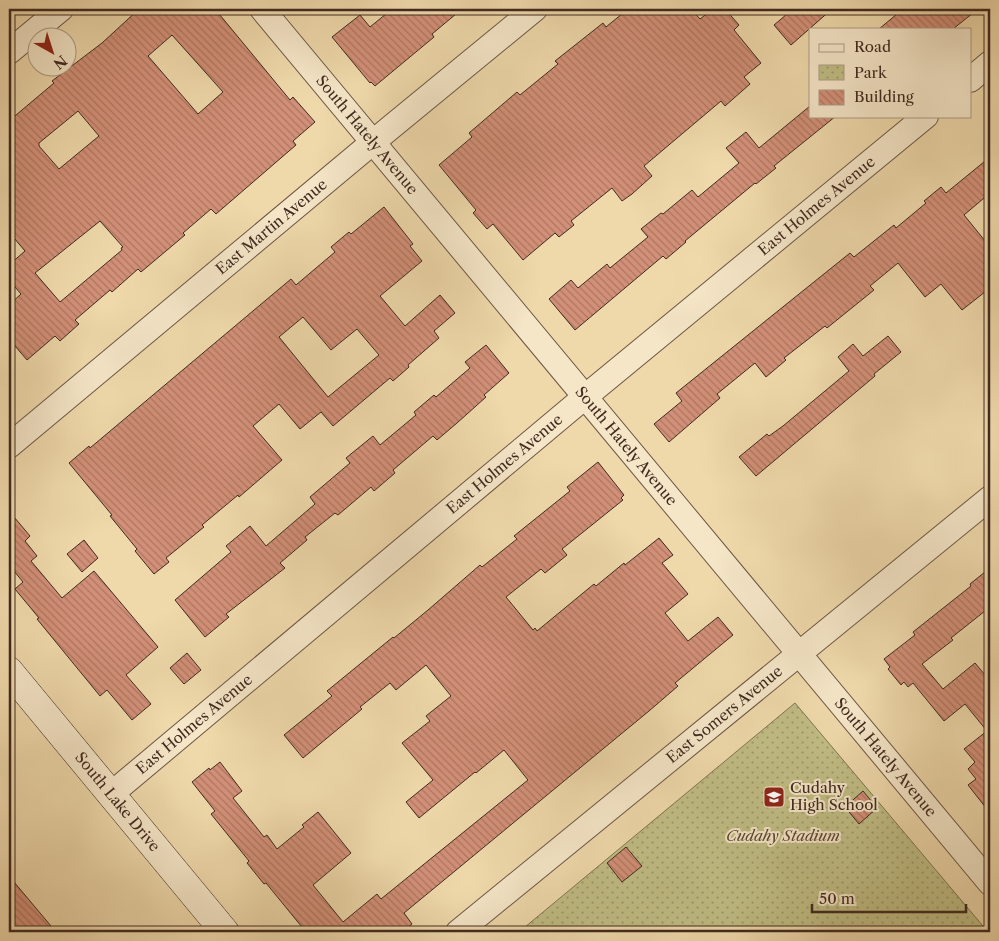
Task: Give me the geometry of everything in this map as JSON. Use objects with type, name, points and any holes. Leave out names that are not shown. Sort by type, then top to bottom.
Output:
[{"type":"main road","name":"South Lake Drive","points":[[9,671],[225,932]]},
{"type":"street","points":[[9,52],[61,9]]},
{"type":"street","name":"South Hately Avenue","points":[[262,9],[586,396],[798,654],[990,881]]},
{"type":"street","name":"East Martin Avenue","points":[[9,446],[372,142],[535,9]]},
{"type":"street","points":[[972,78],[990,63]]},
{"type":"street","name":"East Holmes Avenue","points":[[110,795],[586,396],[924,118]]},
{"type":"street","name":"East Somers Avenue","points":[[458,932],[990,498]]},
{"type":"green space","name":"Cudahy Stadium","points":[[795,703],[988,932],[519,932]]},
{"type":"building","points":[[139,9],[215,9],[290,100],[293,97],[315,122],[293,141],[296,145],[216,214],[211,209],[183,233],[185,235],[141,272],[138,269],[112,292],[110,290],[75,320],[79,324],[60,341],[55,336],[27,360],[9,339],[9,305],[21,294],[9,280],[9,265],[25,251],[9,232],[9,121],[54,83],[52,81],[56,78],[78,78],[78,61],[102,43]],"holes":[[[172,35],[223,92],[198,114],[148,56]],[[78,111],[99,136],[59,169],[39,146],[39,143]],[[100,221],[123,247],[121,248],[122,250],[60,302],[35,273]]]},
{"type":"building","points":[[392,9],[462,9],[432,34],[434,37],[375,86],[370,83],[332,37],[360,15],[370,27]]},
{"type":"building","points":[[628,9],[691,9],[700,19],[713,9],[725,9],[739,25],[734,30],[761,63],[744,77],[750,84],[725,106],[721,101],[644,166],[652,176],[632,194],[622,201],[612,188],[571,221],[574,225],[559,237],[555,233],[523,260],[493,224],[487,229],[473,213],[476,210],[439,165],[472,137],[469,133],[517,92],[520,95],[558,64],[555,61],[603,23],[606,27]]},
{"type":"building","points":[[793,9],[832,9],[791,45],[774,25]]},
{"type":"building","points":[[903,9],[978,9],[954,28],[880,28]]},
{"type":"building","points":[[809,107],[809,118],[834,118],[774,166],[776,168],[755,183],[666,259],[663,256],[575,330],[549,299],[571,280],[578,288],[607,264],[610,268],[648,237],[641,229],[692,190],[698,197],[739,163],[726,148],[746,132],[759,148]]},
{"type":"building","points":[[990,157],[990,193],[964,215],[990,247],[990,288],[962,310],[941,284],[925,297],[898,263],[870,286],[874,290],[827,328],[825,326],[784,358],[786,360],[766,377],[755,363],[717,394],[720,398],[669,442],[654,424],[682,401],[676,393],[850,253],[854,257],[894,225],[896,228],[926,203],[924,201],[941,187],[946,193]]},
{"type":"building","points":[[384,207],[413,244],[410,246],[422,261],[380,296],[405,326],[440,295],[455,313],[434,331],[439,338],[408,365],[409,367],[393,381],[390,378],[333,426],[321,412],[300,429],[279,404],[253,426],[282,460],[239,497],[238,495],[202,525],[204,527],[166,558],[169,562],[154,574],[135,551],[137,549],[110,516],[112,515],[69,463],[89,446],[90,448],[291,279],[296,285],[335,252],[331,247],[349,232],[351,234]],"holes":[[[303,317],[331,350],[357,329],[379,355],[328,397],[279,337]]]},
{"type":"building","points":[[888,336],[901,352],[756,476],[739,457],[767,434],[769,436],[783,426],[849,371],[838,357],[853,344],[863,356]]},
{"type":"building","points":[[486,345],[509,373],[484,395],[486,397],[437,440],[433,436],[393,470],[395,473],[374,491],[371,487],[338,515],[335,513],[305,537],[307,540],[280,563],[285,568],[226,614],[229,617],[205,637],[175,600],[231,552],[226,546],[250,526],[266,546],[315,504],[310,497],[350,463],[346,458],[373,436],[380,445],[416,415],[414,412],[434,395],[436,397],[470,368],[465,362]]},
{"type":"building","points":[[598,462],[624,495],[621,498],[623,500],[562,549],[567,555],[545,573],[541,569],[506,597],[533,630],[535,628],[537,631],[594,584],[596,586],[659,538],[673,555],[662,563],[688,594],[665,613],[688,641],[718,617],[733,635],[675,683],[678,686],[649,711],[404,913],[412,924],[402,932],[306,932],[247,863],[249,861],[211,814],[215,811],[192,782],[209,768],[210,770],[220,762],[242,791],[233,798],[264,837],[267,835],[277,849],[304,827],[302,825],[318,812],[351,853],[313,885],[343,922],[377,894],[381,899],[528,780],[504,750],[419,818],[406,802],[433,780],[402,743],[430,721],[426,716],[451,696],[426,665],[396,690],[390,683],[303,758],[284,735],[332,696],[327,691],[428,610],[480,565],[482,567],[517,539],[514,536],[570,491],[567,487]]},
{"type":"building","points":[[9,511],[30,536],[25,541],[37,556],[31,561],[62,598],[94,571],[158,647],[126,675],[151,704],[132,720],[107,690],[100,696],[15,589],[23,582],[9,565]]},
{"type":"building","points":[[84,540],[98,558],[82,572],[67,554]]},
{"type":"building","points":[[990,568],[990,607],[951,638],[953,640],[922,664],[943,689],[975,663],[990,681],[990,813],[968,785],[976,779],[968,769],[975,762],[964,749],[987,731],[965,704],[944,721],[913,683],[908,687],[904,682],[901,685],[888,669],[890,667],[884,659],[915,635],[913,632],[971,586],[970,584]]},
{"type":"building","points":[[187,653],[201,670],[184,684],[170,668]]},
{"type":"building","points":[[863,791],[877,808],[859,824],[845,807]]},
{"type":"building","points":[[626,847],[642,866],[622,882],[607,863]]},
{"type":"building","points":[[9,876],[56,932],[9,932]]},
{"type":"place","name":"Cudahy High School","points":[[774,797]]}]
